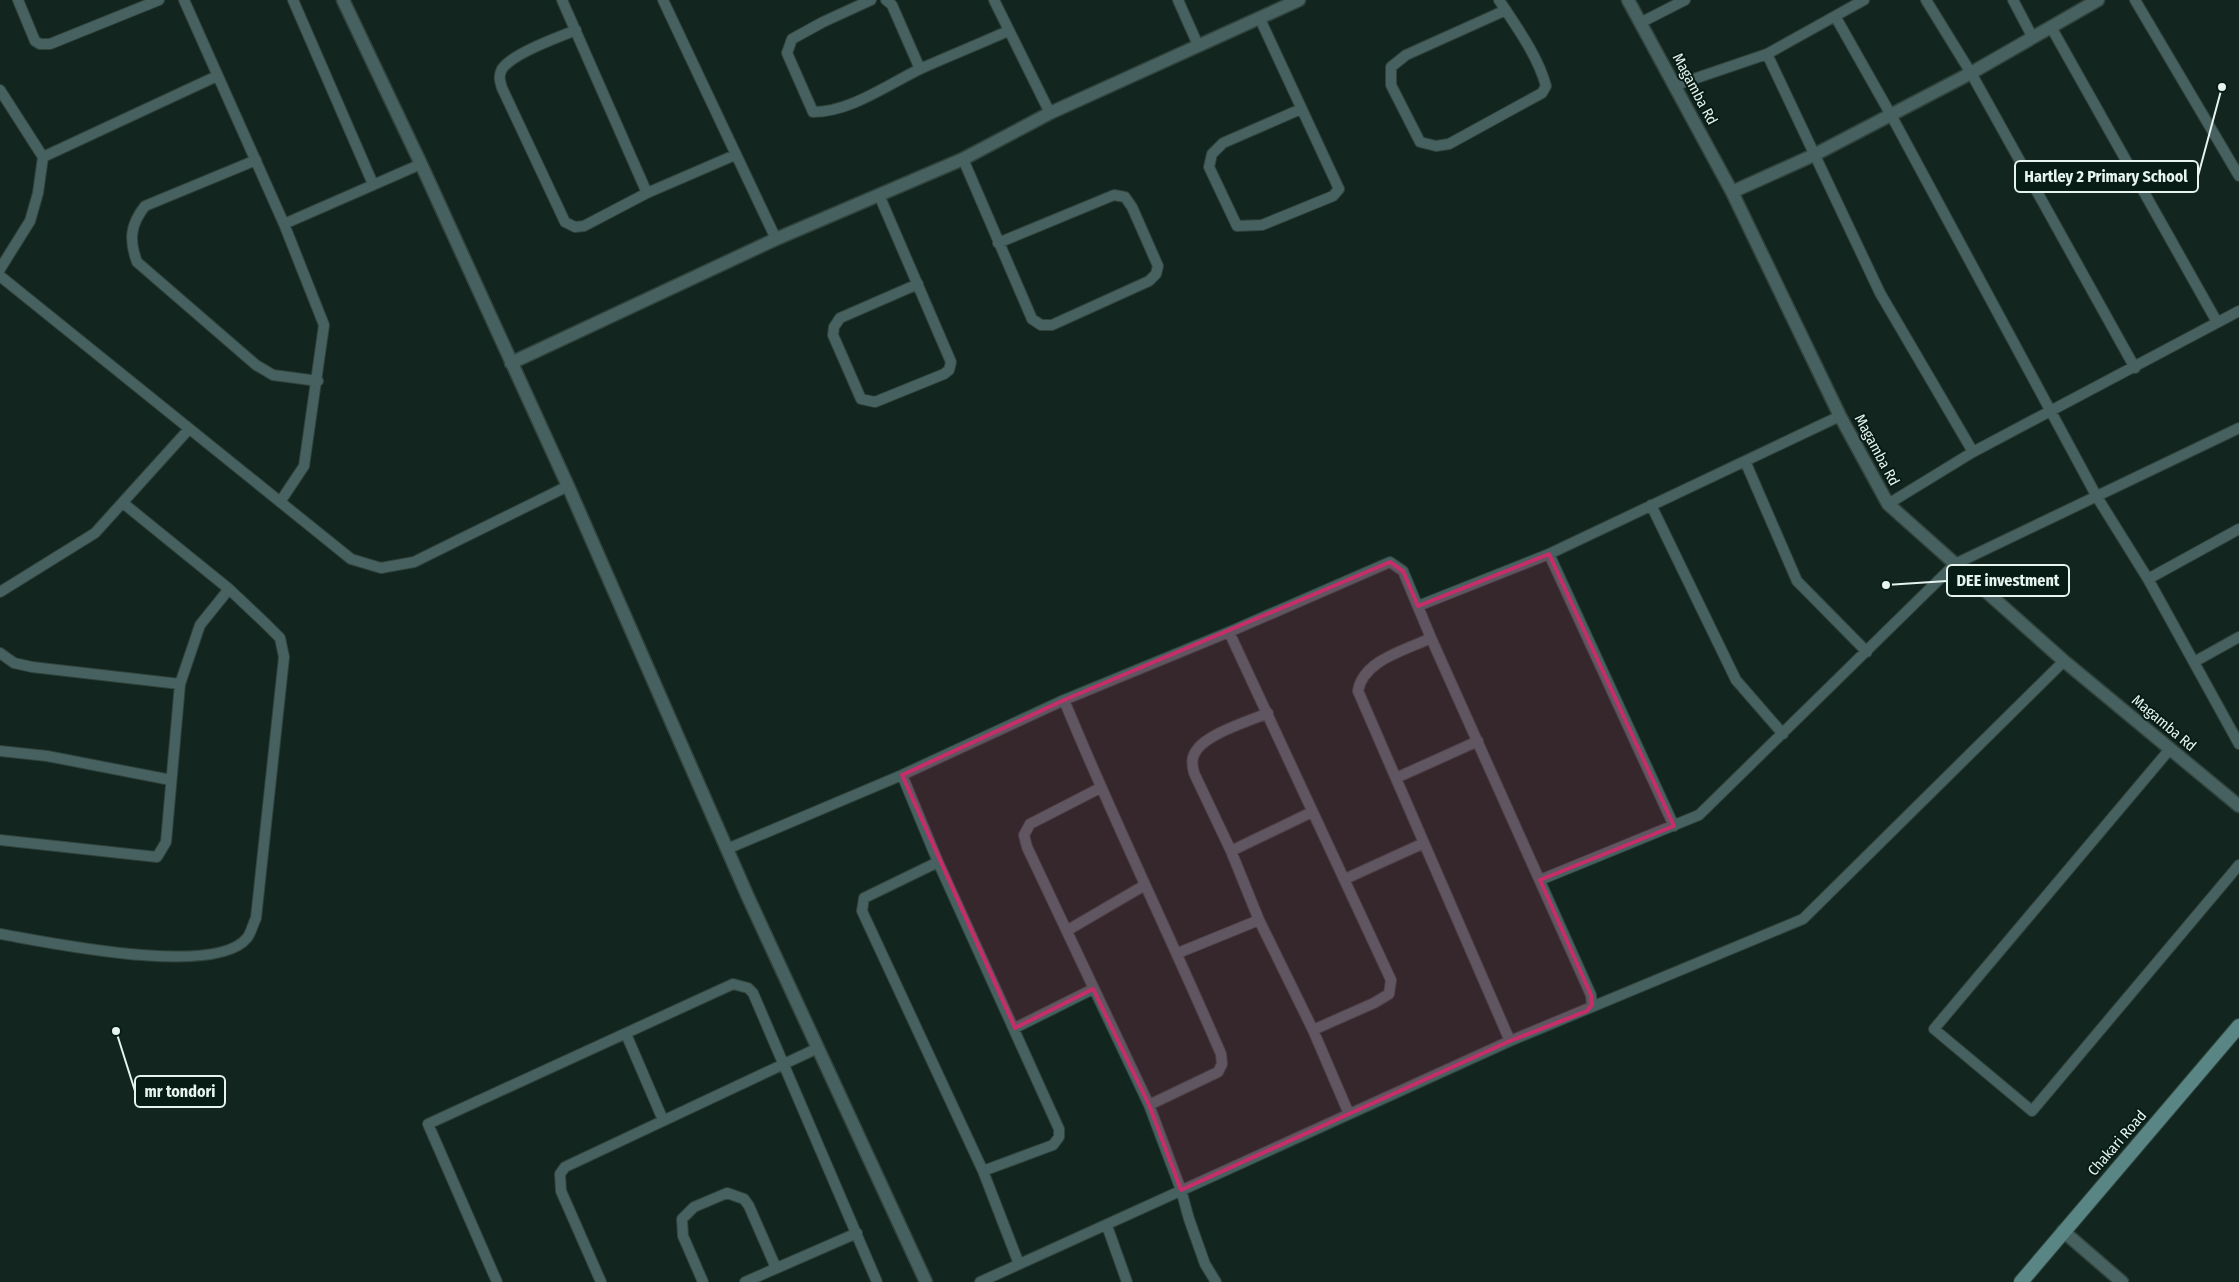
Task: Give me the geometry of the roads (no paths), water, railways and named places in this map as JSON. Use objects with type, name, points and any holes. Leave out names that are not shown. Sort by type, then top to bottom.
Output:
[{"type":"main road","name":"Chakari Road","points":[[2021,1282],[2239,1026]]},
{"type":"street","points":[[18,0],[35,41],[40,44],[50,44],[159,0]]},
{"type":"street","points":[[184,0],[284,224],[324,325],[318,381],[304,466],[280,502]]},
{"type":"street","points":[[293,0],[373,184]]},
{"type":"street","points":[[343,0],[421,164],[568,486],[727,849],[926,1282]]},
{"type":"street","points":[[562,0],[647,193]]},
{"type":"street","points":[[663,0],[776,239]]},
{"type":"street","points":[[872,0],[823,22],[792,40],[787,53],[813,112],[827,112],[844,106],[920,69],[1008,31]]},
{"type":"street","points":[[886,0],[892,5],[920,69]]},
{"type":"street","points":[[994,0],[1050,113]]},
{"type":"street","points":[[1178,0],[1198,45]]},
{"type":"street","points":[[511,363],[776,239],[963,159],[1050,113],[1300,0]]},
{"type":"street","points":[[1499,0],[1506,10],[1542,71],[1546,86],[1542,93],[1449,144],[1436,146],[1420,142],[1391,85],[1391,67],[1406,55],[1506,10]]},
{"type":"street","name":"Magamba Rd","points":[[1628,0],[1676,85],[1732,192],[1840,416],[1888,504],[2064,661],[2239,806]]},
{"type":"street","points":[[1640,23],[1685,0]]},
{"type":"street","points":[[1676,85],[1767,54],[1864,0]]},
{"type":"street","points":[[1926,0],[1971,74],[2135,368]]},
{"type":"street","points":[[2013,0],[2033,38]]},
{"type":"street","points":[[1732,192],[1814,155],[1971,74],[2098,0]]},
{"type":"street","points":[[2136,0],[2239,176]]},
{"type":"street","points":[[1835,16],[1891,115],[2097,497],[2148,579],[2239,744]]},
{"type":"street","points":[[1260,19],[1338,189],[1333,196],[1262,225],[1237,226],[1210,166],[1212,154],[1223,143],[1301,109]]},
{"type":"street","points":[[2051,27],[2217,322]]},
{"type":"street","points":[[576,30],[513,59],[502,69],[499,77],[502,88],[566,222],[575,227],[584,226],[647,193],[735,154]]},
{"type":"street","points":[[1767,54],[1880,293],[1973,452]]},
{"type":"street","points":[[43,157],[218,76]]},
{"type":"street","points":[[0,90],[43,157],[38,193],[30,221],[0,269]]},
{"type":"street","points":[[963,159],[998,243],[1032,320],[1041,325],[1052,325],[1149,281],[1156,274],[1158,266],[1132,207],[1125,197],[1114,196],[998,243]]},
{"type":"street","points":[[256,160],[145,206],[136,219],[130,245],[137,262],[256,365],[272,375],[318,381]]},
{"type":"street","points":[[284,224],[421,164]]},
{"type":"street","points":[[879,195],[918,284],[951,362],[949,370],[944,374],[875,402],[861,399],[833,335],[834,328],[840,318],[918,284]]},
{"type":"street","points":[[0,276],[351,558],[381,568],[414,562],[568,486]]},
{"type":"street","points":[[1888,504],[1973,452],[2135,368],[2239,311]]},
{"type":"street","points":[[1418,606],[1549,554],[1840,416]]},
{"type":"street","points":[[1540,880],[1699,815],[1955,564],[2239,428]]},
{"type":"street","points":[[0,592],[95,533],[189,429]]},
{"type":"street","points":[[1745,461],[1797,581],[1867,652]]},
{"type":"street","points":[[0,934],[77,947],[170,958],[210,955],[229,949],[246,939],[256,918],[284,657],[280,638],[229,589],[123,502]]},
{"type":"street","points":[[1651,505],[1736,680],[1783,734]]},
{"type":"street","points":[[2148,579],[2239,529]]},
{"type":"street","points":[[1549,554],[1674,826]]},
{"type":"street","points":[[727,849],[902,775],[1064,700],[1229,632],[1390,562],[1403,571],[1431,638],[1591,995],[1592,1005]]},
{"type":"street","points":[[0,840],[157,857],[166,842],[180,684],[200,624],[229,589]]},
{"type":"street","points":[[1229,632],[1391,980],[1389,994],[1374,1003],[1313,1030]]},
{"type":"street","points":[[2194,662],[2239,637]]},
{"type":"street","points":[[1431,638],[1372,666],[1360,680],[1358,691],[1510,1041]]},
{"type":"street","points":[[0,653],[14,663],[32,667],[180,684]]},
{"type":"street","points":[[980,1282],[1510,1041],[1587,1011],[1592,1005],[1803,919],[2064,661]]},
{"type":"street","points":[[1064,700],[1100,788],[1178,953],[1221,1054],[1222,1064],[1218,1072],[1149,1105]]},
{"type":"street","points":[[1268,713],[1202,742],[1194,752],[1192,761],[1194,773],[1231,851],[1259,920],[1313,1030],[1349,1114]]},
{"type":"street","points":[[1396,778],[1478,741]]},
{"type":"street","points":[[2170,749],[1934,1029],[2032,1111],[2239,864]]},
{"type":"street","points":[[0,751],[47,756],[171,780]]},
{"type":"street","points":[[902,775],[938,862],[1015,1028],[1059,1129],[1059,1137],[1052,1145],[983,1171]]},
{"type":"street","points":[[1100,788],[1030,824],[1024,835],[1027,847],[1068,930],[1093,989],[1149,1105],[1181,1190],[1188,1219],[1205,1264],[1216,1282]]},
{"type":"street","points":[[1231,851],[1312,812]]},
{"type":"street","points":[[1345,879],[1424,843]]},
{"type":"street","points":[[938,862],[864,898],[862,912],[983,1171],[1019,1264]]},
{"type":"street","points":[[1068,930],[1145,885]]},
{"type":"street","points":[[1178,953],[1259,920]]},
{"type":"street","points":[[497,1282],[428,1124],[626,1034],[726,985],[741,985],[752,992],[877,1282]]},
{"type":"street","points":[[1015,1028],[1093,989]]},
{"type":"street","points":[[626,1034],[663,1120]]},
{"type":"street","points":[[601,1282],[561,1191],[560,1174],[572,1161],[818,1048]]},
{"type":"street","points":[[703,1282],[683,1236],[682,1219],[694,1207],[727,1193],[744,1199],[776,1268]]},
{"type":"street","points":[[1106,1226],[1127,1282]]},
{"type":"street","points":[[2063,1231],[2122,1282]]},
{"type":"street","points":[[745,1282],[857,1233]]},
{"type":"place","name":"Hartley 2 Primary School","points":[[2222,87]]},
{"type":"place","name":"DEE investment","points":[[1886,585]]},
{"type":"place","name":"mr tondori","points":[[116,1031]]}]
